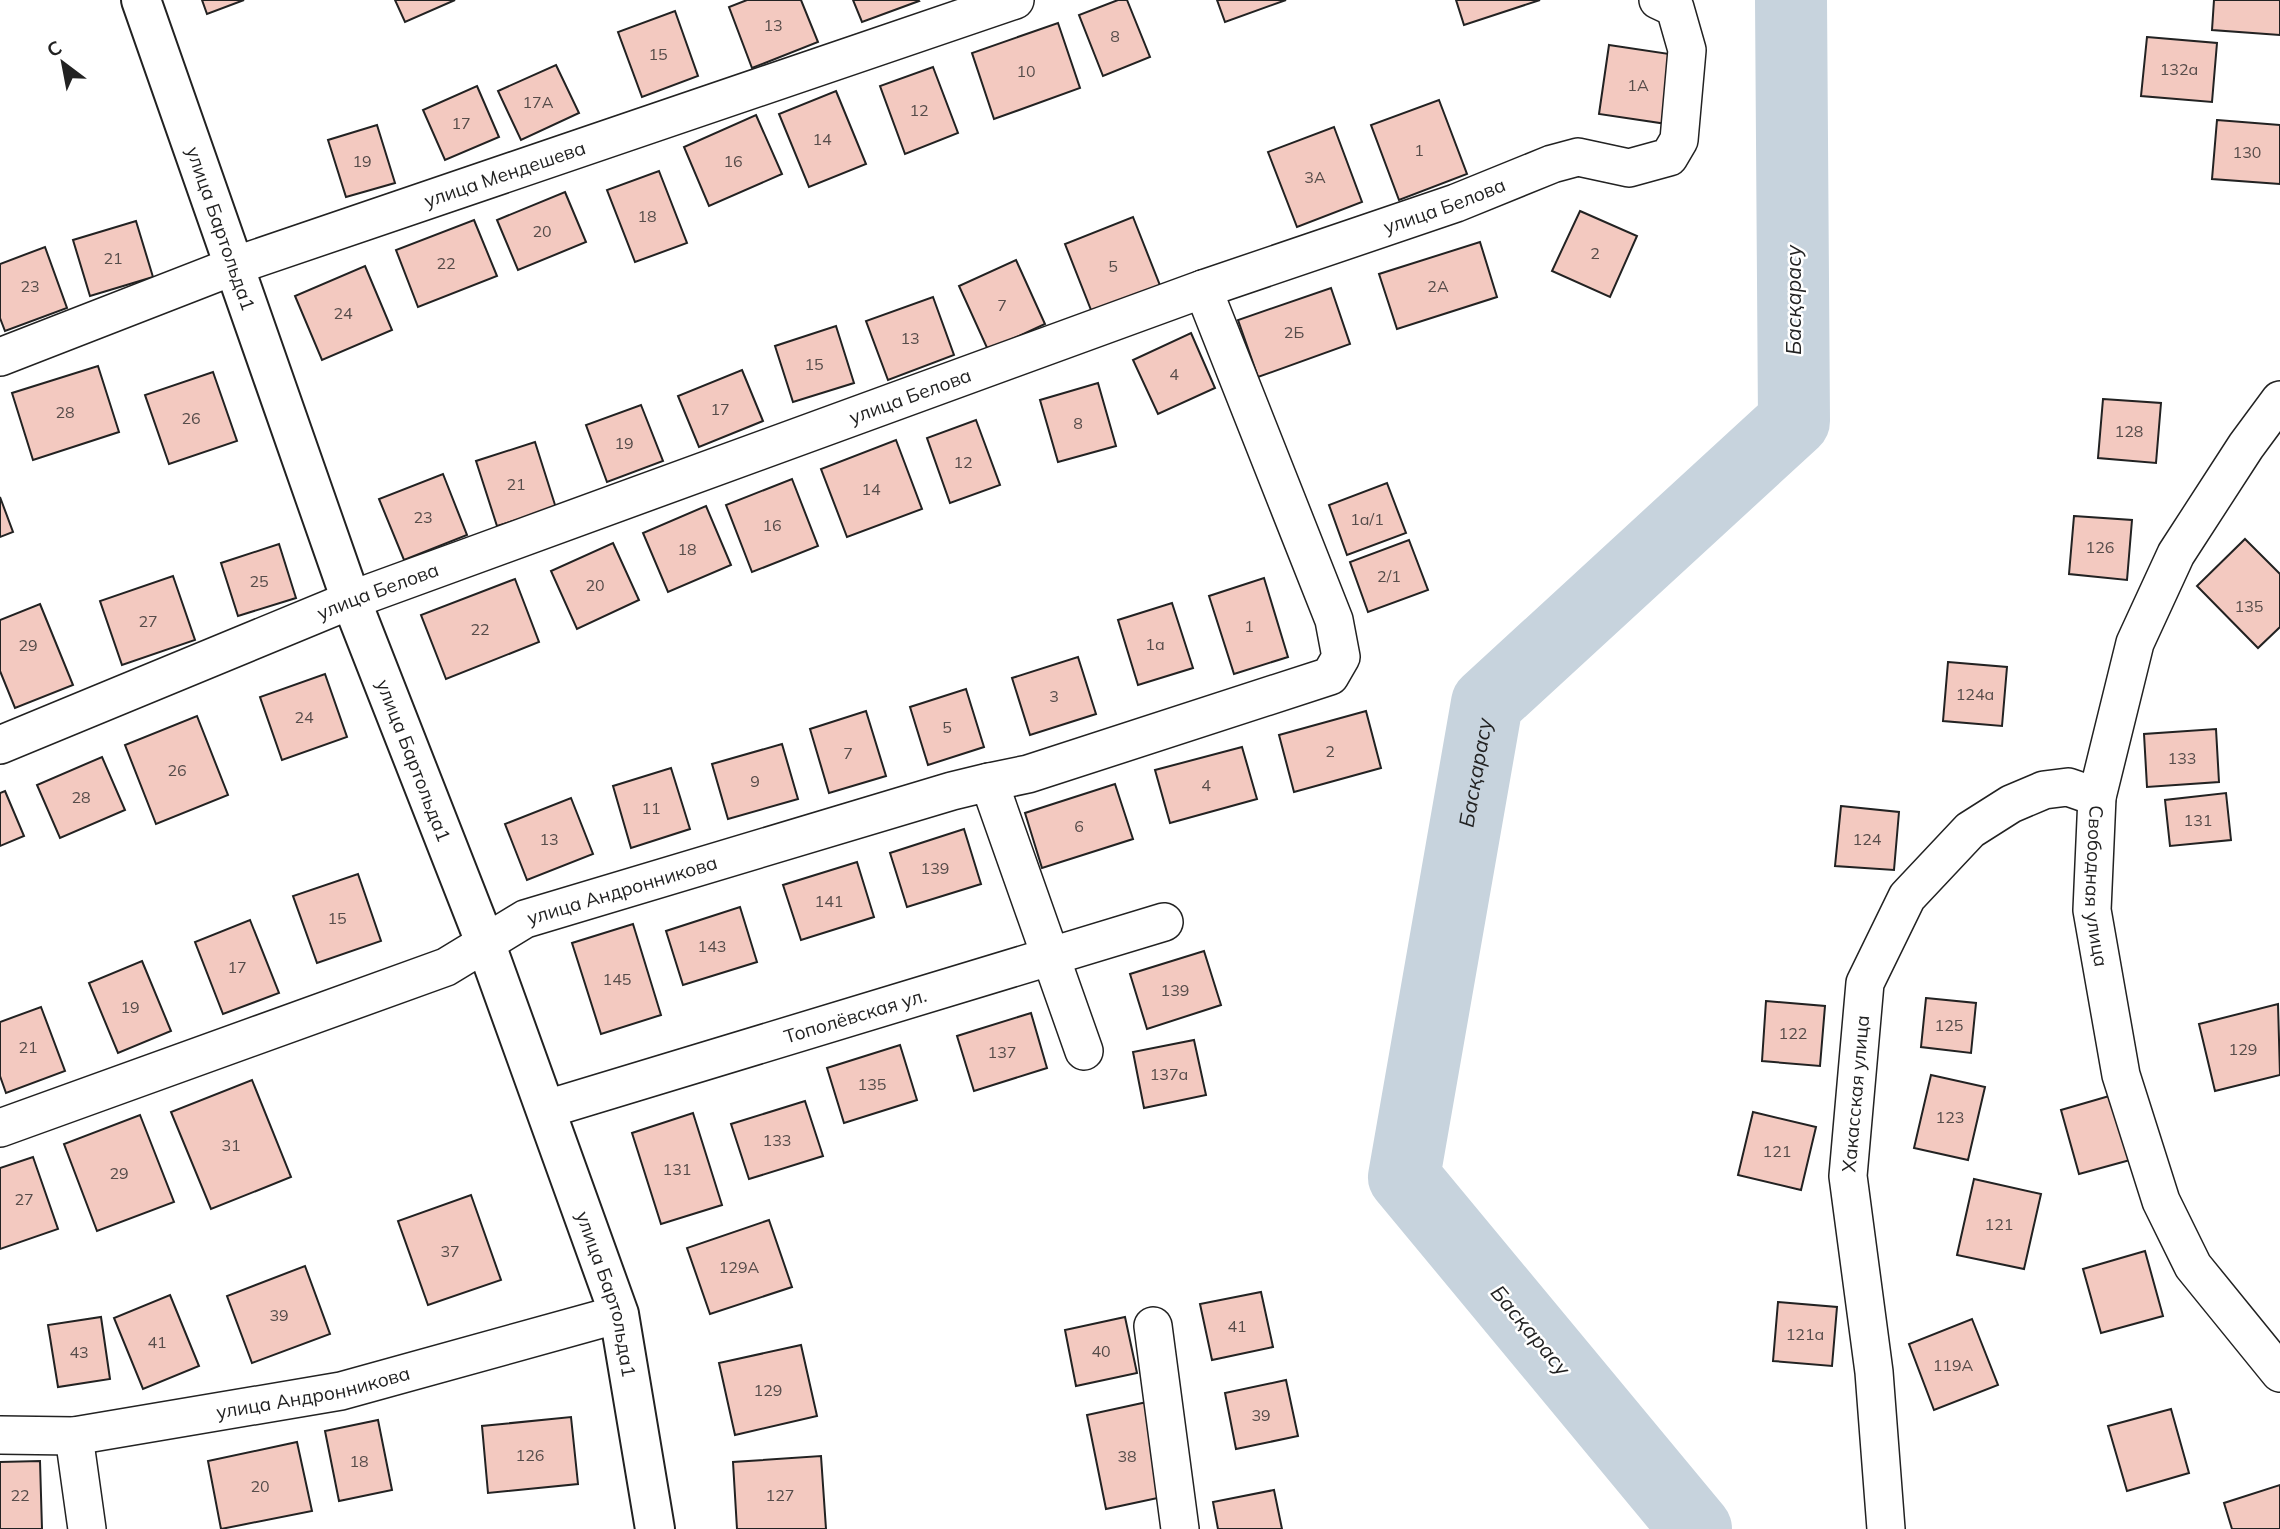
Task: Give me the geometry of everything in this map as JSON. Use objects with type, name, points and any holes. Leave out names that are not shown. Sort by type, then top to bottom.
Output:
[{"type":"street","name":"улица Бартольда1","points":[[141,0],[351,600],[485,942],[619,1314],[655,1529]]},
{"type":"street","name":"улица Мендешева","points":[[0,356],[234,266],[1015,0]]},
{"type":"street","name":"улица Белова","points":[[0,745],[351,600],[1203,289],[1456,203],[1552,164],[1578,157],[1629,168],[1669,157],[1679,140],[1687,50],[1675,8],[1658,0]]},
{"type":"street","name":"улица Андронникова","points":[[0,1128],[446,968],[525,919],[989,782],[1028,774],[1330,676],[1341,657],[1334,620],[1203,289]]},
{"type":"street","name":"Свободная улица","points":[[2280,400],[2246,446],[2170,567],[2135,643],[2096,797],[2092,910],[2120,1075],[2161,1201],[2193,1266],[2280,1373]]},
{"type":"street","points":[[989,782],[1084,1051]]},
{"type":"street","name":"Хакасская улица","points":[[1886,1529],[1874,1372],[1849,1175],[1865,984],[1907,897],[1970,830],[2011,804],[2044,790],[2068,787],[2096,797]]},
{"type":"street","name":"Тополёвская ул.","points":[[547,1109],[1051,959],[1164,922]]},
{"type":"street","name":"улица Андронникова","points":[[0,1435],[74,1436],[341,1391],[619,1314]]},
{"type":"street","points":[[1153,1326],[1180,1529]]},
{"type":"street","points":[[74,1436],[87,1529]]},
{"type":"building","points":[[202,0],[244,0],[207,14]]},
{"type":"building","points":[[395,0],[455,0],[405,22]]},
{"type":"building","points":[[747,0],[801,0],[818,42],[752,68],[729,7]]},
{"type":"building","points":[[853,0],[918,0],[919,1],[862,22]]},
{"type":"building","points":[[1118,0],[1127,0],[1150,57],[1103,76],[1079,15]]},
{"type":"building","points":[[1217,0],[1286,0],[1225,22]]},
{"type":"building","points":[[1456,0],[1540,0],[1464,25]]},
{"type":"building","points":[[2214,0],[2280,0],[2280,35],[2212,30]]},
{"type":"building","points":[[675,11],[698,76],[642,97],[618,32]]},
{"type":"building","points":[[1058,23],[1080,88],[994,119],[972,53]]},
{"type":"building","points":[[2147,37],[2217,43],[2212,102],[2141,96]]},
{"type":"building","points":[[1609,45],[1676,55],[1667,124],[1599,114]]},
{"type":"building","points":[[556,65],[579,113],[521,140],[498,91]]},
{"type":"building","points":[[933,67],[958,133],[905,154],[880,86]]},
{"type":"building","points":[[477,86],[499,137],[445,160],[423,110]]},
{"type":"building","points":[[836,91],[866,164],[809,187],[779,114]]},
{"type":"building","points":[[1439,100],[1467,174],[1399,200],[1371,125]]},
{"type":"building","points":[[756,115],[782,174],[709,206],[684,147]]},
{"type":"building","points":[[2217,120],[2280,125],[2280,184],[2212,179]]},
{"type":"building","points":[[377,125],[395,183],[346,197],[328,140]]},
{"type":"building","points":[[1334,127],[1362,202],[1297,227],[1268,152]]},
{"type":"building","points":[[659,171],[687,243],[635,262],[607,190]]},
{"type":"building","points":[[565,192],[586,242],[518,270],[497,220]]},
{"type":"building","points":[[1580,211],[1637,236],[1610,297],[1552,271]]},
{"type":"building","points":[[1133,217],[1161,288],[1093,315],[1065,244]]},
{"type":"building","points":[[474,220],[497,276],[418,307],[396,250]]},
{"type":"building","points":[[136,221],[153,277],[90,296],[73,240]]},
{"type":"building","points":[[1480,242],[1497,297],[1397,329],[1379,274]]},
{"type":"building","points":[[45,247],[67,308],[5,331],[0,318],[0,264]]},
{"type":"building","points":[[1016,260],[1045,324],[988,350],[959,286]]},
{"type":"building","points":[[365,266],[392,330],[322,360],[295,296]]},
{"type":"building","points":[[1331,288],[1350,344],[1258,377],[1238,320]]},
{"type":"building","points":[[933,297],[954,355],[888,380],[866,321]]},
{"type":"building","points":[[836,326],[854,383],[793,402],[775,346]]},
{"type":"building","points":[[1191,333],[1215,388],[1158,414],[1133,360]]},
{"type":"building","points":[[98,366],[119,432],[33,460],[12,393]]},
{"type":"building","points":[[742,370],[763,421],[699,447],[678,396]]},
{"type":"building","points":[[213,372],[237,441],[169,464],[145,395]]},
{"type":"building","points":[[1098,383],[1116,446],[1058,462],[1040,400]]},
{"type":"building","points":[[2103,399],[2161,403],[2156,463],[2098,458]]},
{"type":"building","points":[[641,405],[663,461],[607,482],[586,425]]},
{"type":"building","points":[[976,420],[1000,485],[950,503],[927,438]]},
{"type":"building","points":[[896,440],[922,509],[847,537],[821,469]]},
{"type":"building","points":[[535,442],[556,508],[497,526],[476,461]]},
{"type":"building","points":[[443,474],[467,535],[404,560],[379,499]]},
{"type":"building","points":[[792,479],[818,546],[752,572],[726,505]]},
{"type":"building","points":[[1387,483],[1406,533],[1347,555],[1329,505]]},
{"type":"building","points":[[0,497],[13,532],[0,537]]},
{"type":"building","points":[[706,506],[731,565],[668,592],[643,533]]},
{"type":"building","points":[[2074,516],[2132,520],[2127,580],[2069,574]]},
{"type":"building","points":[[2245,539],[2280,574],[2280,627],[2258,648],[2197,586]]},
{"type":"building","points":[[1409,540],[1428,590],[1368,612],[1350,562]]},
{"type":"building","points":[[613,543],[639,600],[577,629],[551,571]]},
{"type":"building","points":[[279,544],[296,598],[238,616],[221,563]]},
{"type":"building","points":[[173,576],[195,640],[122,665],[100,601]]},
{"type":"building","points":[[1264,578],[1288,657],[1234,674],[1209,596]]},
{"type":"building","points":[[515,579],[539,642],[446,679],[421,615]]},
{"type":"building","points":[[1172,603],[1193,668],[1138,685],[1118,620]]},
{"type":"building","points":[[40,604],[73,685],[15,708],[0,671],[0,620]]},
{"type":"building","points":[[1078,657],[1096,714],[1030,735],[1012,678]]},
{"type":"building","points":[[1948,662],[2007,667],[2002,726],[1943,721]]},
{"type":"building","points":[[325,674],[347,737],[282,760],[260,697]]},
{"type":"building","points":[[966,689],[984,747],[928,765],[910,707]]},
{"type":"building","points":[[866,711],[886,776],[829,793],[810,729]]},
{"type":"building","points":[[1366,711],[1381,768],[1294,792],[1279,735]]},
{"type":"building","points":[[197,716],[228,795],[156,824],[125,745]]},
{"type":"building","points":[[2216,729],[2219,782],[2147,787],[2144,734]]},
{"type":"building","points":[[782,744],[798,799],[728,819],[712,764]]},
{"type":"building","points":[[1242,747],[1257,799],[1170,823],[1155,770]]},
{"type":"building","points":[[102,757],[125,810],[60,838],[37,785]]},
{"type":"building","points":[[671,768],[690,829],[631,848],[613,786]]},
{"type":"building","points":[[1115,784],[1133,839],[1042,868],[1025,813]]},
{"type":"building","points":[[5,791],[24,836],[0,846],[0,793]]},
{"type":"building","points":[[2226,793],[2231,840],[2170,846],[2165,800]]},
{"type":"building","points":[[571,798],[593,854],[527,880],[505,824]]},
{"type":"building","points":[[1841,806],[1899,812],[1894,870],[1835,866]]},
{"type":"building","points":[[964,829],[981,884],[907,907],[890,853]]},
{"type":"building","points":[[857,862],[874,917],[801,940],[783,885]]},
{"type":"building","points":[[358,874],[381,941],[317,963],[293,896]]},
{"type":"building","points":[[740,907],[757,962],[683,985],[666,931]]},
{"type":"building","points":[[250,920],[279,993],[223,1014],[195,942]]},
{"type":"building","points":[[633,924],[661,1015],[601,1034],[572,943]]},
{"type":"building","points":[[1204,951],[1221,1005],[1147,1029],[1130,974]]},
{"type":"building","points":[[142,961],[171,1031],[118,1053],[89,983]]},
{"type":"building","points":[[1926,998],[1976,1003],[1971,1053],[1921,1047]]},
{"type":"building","points":[[1766,1001],[1825,1006],[1820,1066],[1762,1061]]},
{"type":"building","points":[[2278,1004],[2280,1075],[2215,1091],[2199,1024]]},
{"type":"building","points":[[41,1007],[65,1071],[6,1093],[0,1076],[0,1022]]},
{"type":"building","points":[[1031,1013],[1047,1068],[974,1091],[957,1036]]},
{"type":"building","points":[[1194,1040],[1206,1095],[1144,1108],[1133,1052]]},
{"type":"building","points":[[900,1045],[917,1100],[844,1123],[827,1068]]},
{"type":"building","points":[[1931,1075],[1985,1087],[1968,1160],[1914,1148]]},
{"type":"building","points":[[252,1080],[291,1177],[211,1209],[171,1112]]},
{"type":"building","points":[[2123,1092],[2141,1157],[2079,1174],[2061,1110]]},
{"type":"building","points":[[805,1101],[823,1156],[749,1179],[731,1124]]},
{"type":"building","points":[[1753,1112],[1816,1127],[1801,1190],[1738,1175]]},
{"type":"building","points":[[693,1113],[722,1205],[661,1224],[632,1133]]},
{"type":"building","points":[[140,1115],[174,1202],[97,1231],[64,1144]]},
{"type":"building","points":[[33,1157],[58,1229],[0,1249],[0,1168]]},
{"type":"building","points":[[1974,1179],[2041,1194],[2024,1269],[1957,1255]]},
{"type":"building","points":[[471,1195],[501,1280],[428,1305],[398,1221]]},
{"type":"building","points":[[769,1220],[792,1287],[710,1314],[687,1248]]},
{"type":"building","points":[[2145,1251],[2163,1316],[2101,1333],[2083,1269]]},
{"type":"building","points":[[305,1266],[330,1334],[252,1363],[227,1296]]},
{"type":"building","points":[[1261,1292],[1273,1347],[1212,1360],[1200,1304]]},
{"type":"building","points":[[170,1295],[199,1366],[143,1389],[114,1318]]},
{"type":"building","points":[[1778,1302],[1837,1307],[1832,1366],[1773,1361]]},
{"type":"building","points":[[101,1317],[110,1379],[58,1387],[48,1325]]},
{"type":"building","points":[[1125,1317],[1137,1373],[1076,1386],[1065,1330]]},
{"type":"building","points":[[1972,1319],[1998,1385],[1934,1410],[1909,1344]]},
{"type":"building","points":[[801,1345],[817,1416],[735,1435],[719,1363]]},
{"type":"building","points":[[1286,1380],[1298,1436],[1236,1449],[1225,1393]]},
{"type":"building","points":[[1147,1402],[1167,1496],[1106,1509],[1087,1415]]},
{"type":"building","points":[[2171,1409],[2189,1473],[2127,1491],[2108,1426]]},
{"type":"building","points":[[571,1417],[578,1484],[488,1493],[482,1426]]},
{"type":"building","points":[[378,1420],[392,1490],[339,1501],[325,1431]]},
{"type":"building","points":[[297,1442],[312,1511],[221,1529],[208,1461]]},
{"type":"building","points":[[821,1456],[826,1529],[737,1529],[733,1462]]},
{"type":"building","points":[[40,1461],[42,1529],[0,1529],[0,1462]]},
{"type":"building","points":[[2280,1485],[2280,1529],[2232,1529],[2224,1503]]},
{"type":"building","points":[[1274,1490],[1282,1529],[1218,1529],[1213,1502]]},
{"type":"waterway","name":"Басқарасу","points":[[1696,1529],[1404,1177],[1487,703],[1794,421],[1791,0]]}]
